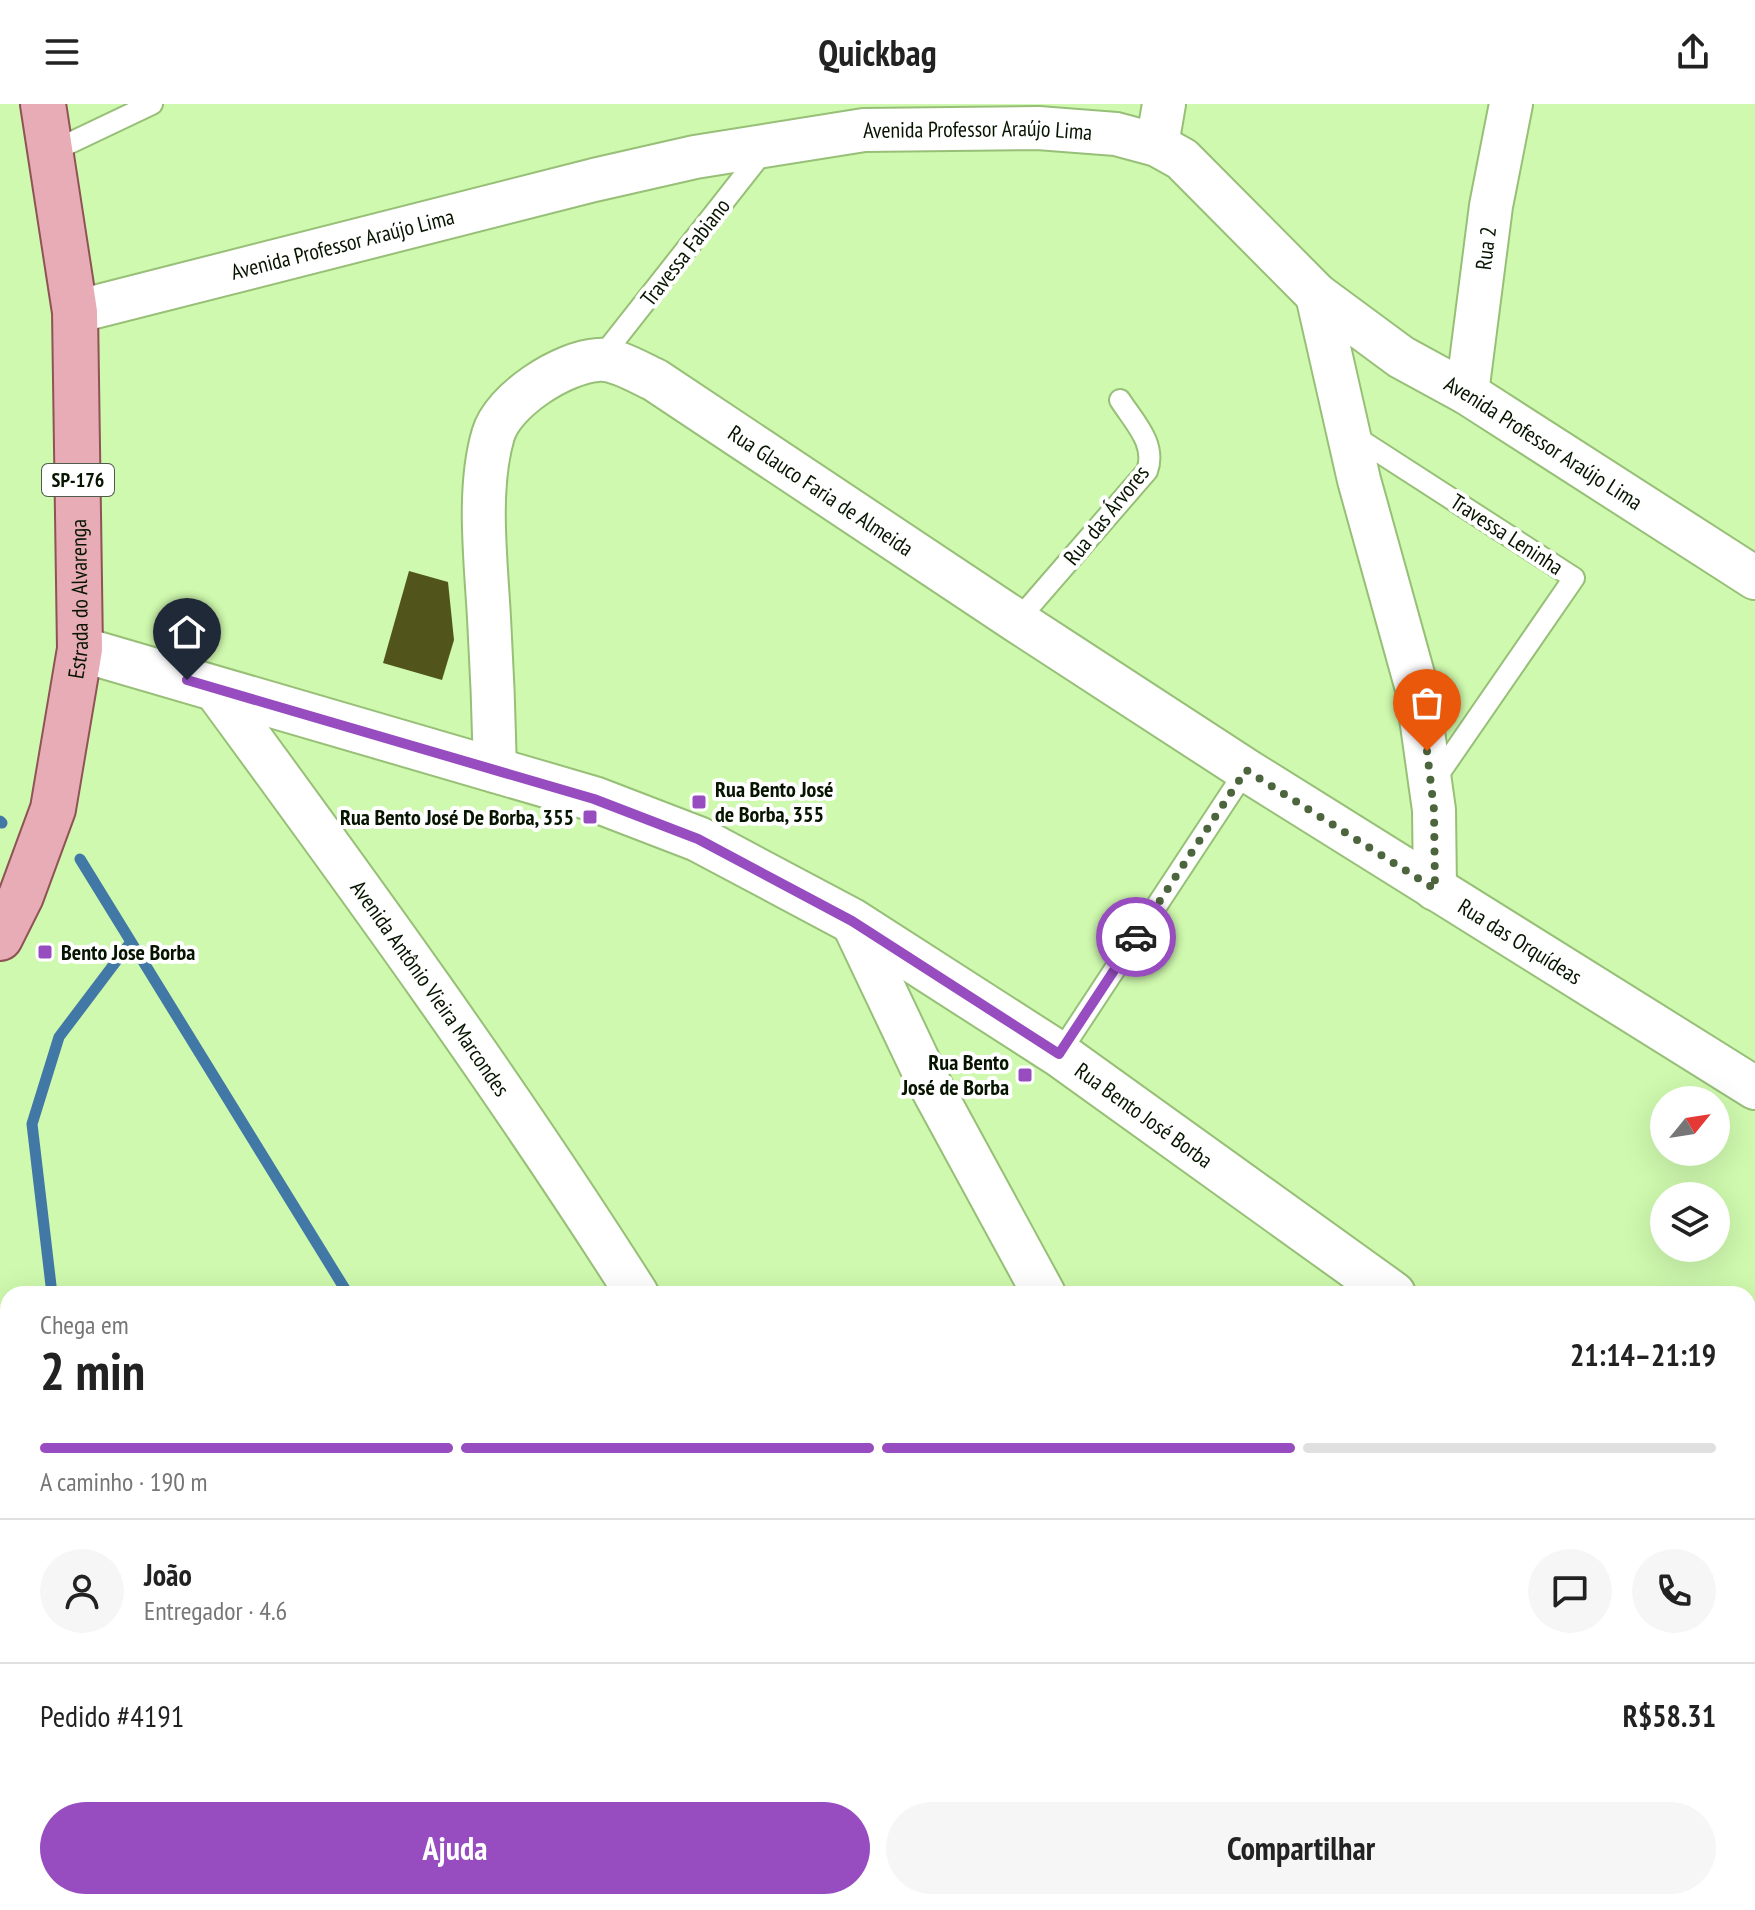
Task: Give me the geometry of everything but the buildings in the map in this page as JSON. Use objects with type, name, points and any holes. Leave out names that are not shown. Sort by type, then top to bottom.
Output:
[{"type":"main road","name":"Estrada do Alvarenga","points":[[0,938],[21,896],[53,809],[80,649],[75,312],[43,104]]},
{"type":"street","points":[[1157,145],[1164,104]]},
{"type":"street","name":"Rua 2","points":[[1467,393],[1491,206],[1511,104]]},
{"type":"street","name":"Avenida Professor Araújo Lima","points":[[75,312],[594,180],[769,144],[864,130],[1038,128],[1116,134],[1157,145],[1182,159],[1317,295],[1401,357],[1467,393],[1755,578]]},
{"type":"street","name":"Rua das Orquídeas","points":[[1317,295],[1377,548],[1417,689],[1434,810],[1435,889],[1755,1088]]},
{"type":"street","points":[[495,771],[485,561],[486,476],[494,432],[516,401],[542,380],[567,367],[600,359]]},
{"type":"street","name":"Rua Glauco Faria de Almeida","points":[[600,359],[655,380],[1017,621],[1435,889]]},
{"type":"street","name":"Rua Bento José Borba","points":[[80,649],[594,799],[698,839],[852,921],[1059,1054],[1382,1286]]},
{"type":"street","name":"Avenida Antônio Vieira Marcondes","points":[[214,688],[517,1110],[632,1286]]},
{"type":"street","points":[[852,921],[927,1079],[1040,1286]]},
{"type":"lane","points":[[51,152],[152,104]]},
{"type":"lane","name":"Travessa Fabiano","points":[[600,359],[769,144]]},
{"type":"lane","name":"Rua das Árvores","points":[[1017,621],[1147,471],[1151,459],[1148,444],[1120,400]]},
{"type":"lane","name":"Travessa Leninha","points":[[1348,432],[1574,578],[1431,786]]},
{"type":"lane","points":[[1059,1054],[1246,770]]},
{"type":"waterway","points":[[80,859],[343,1286]]},
{"type":"waterway","points":[[51,1286],[32,1124],[59,1037],[130,943]]},
{"type":"way so far","points":[[1136,937],[1246,770],[1435,889],[1434,810],[1427,751]]},
{"type":"place","name":"Rua Bento José de Borba, 355","points":[[699,802]]},
{"type":"place","name":"Rua Bento José De Borba, 355","points":[[590,817]]},
{"type":"place","name":"Bento Jose Borba","points":[[45,952]]},
{"type":"place","name":"Rua Bento José de Borba","points":[[1025,1075]]},
{"type":"route","points":[[187,680],[594,799],[698,839],[852,921],[1059,1054],[1136,937]]}]
